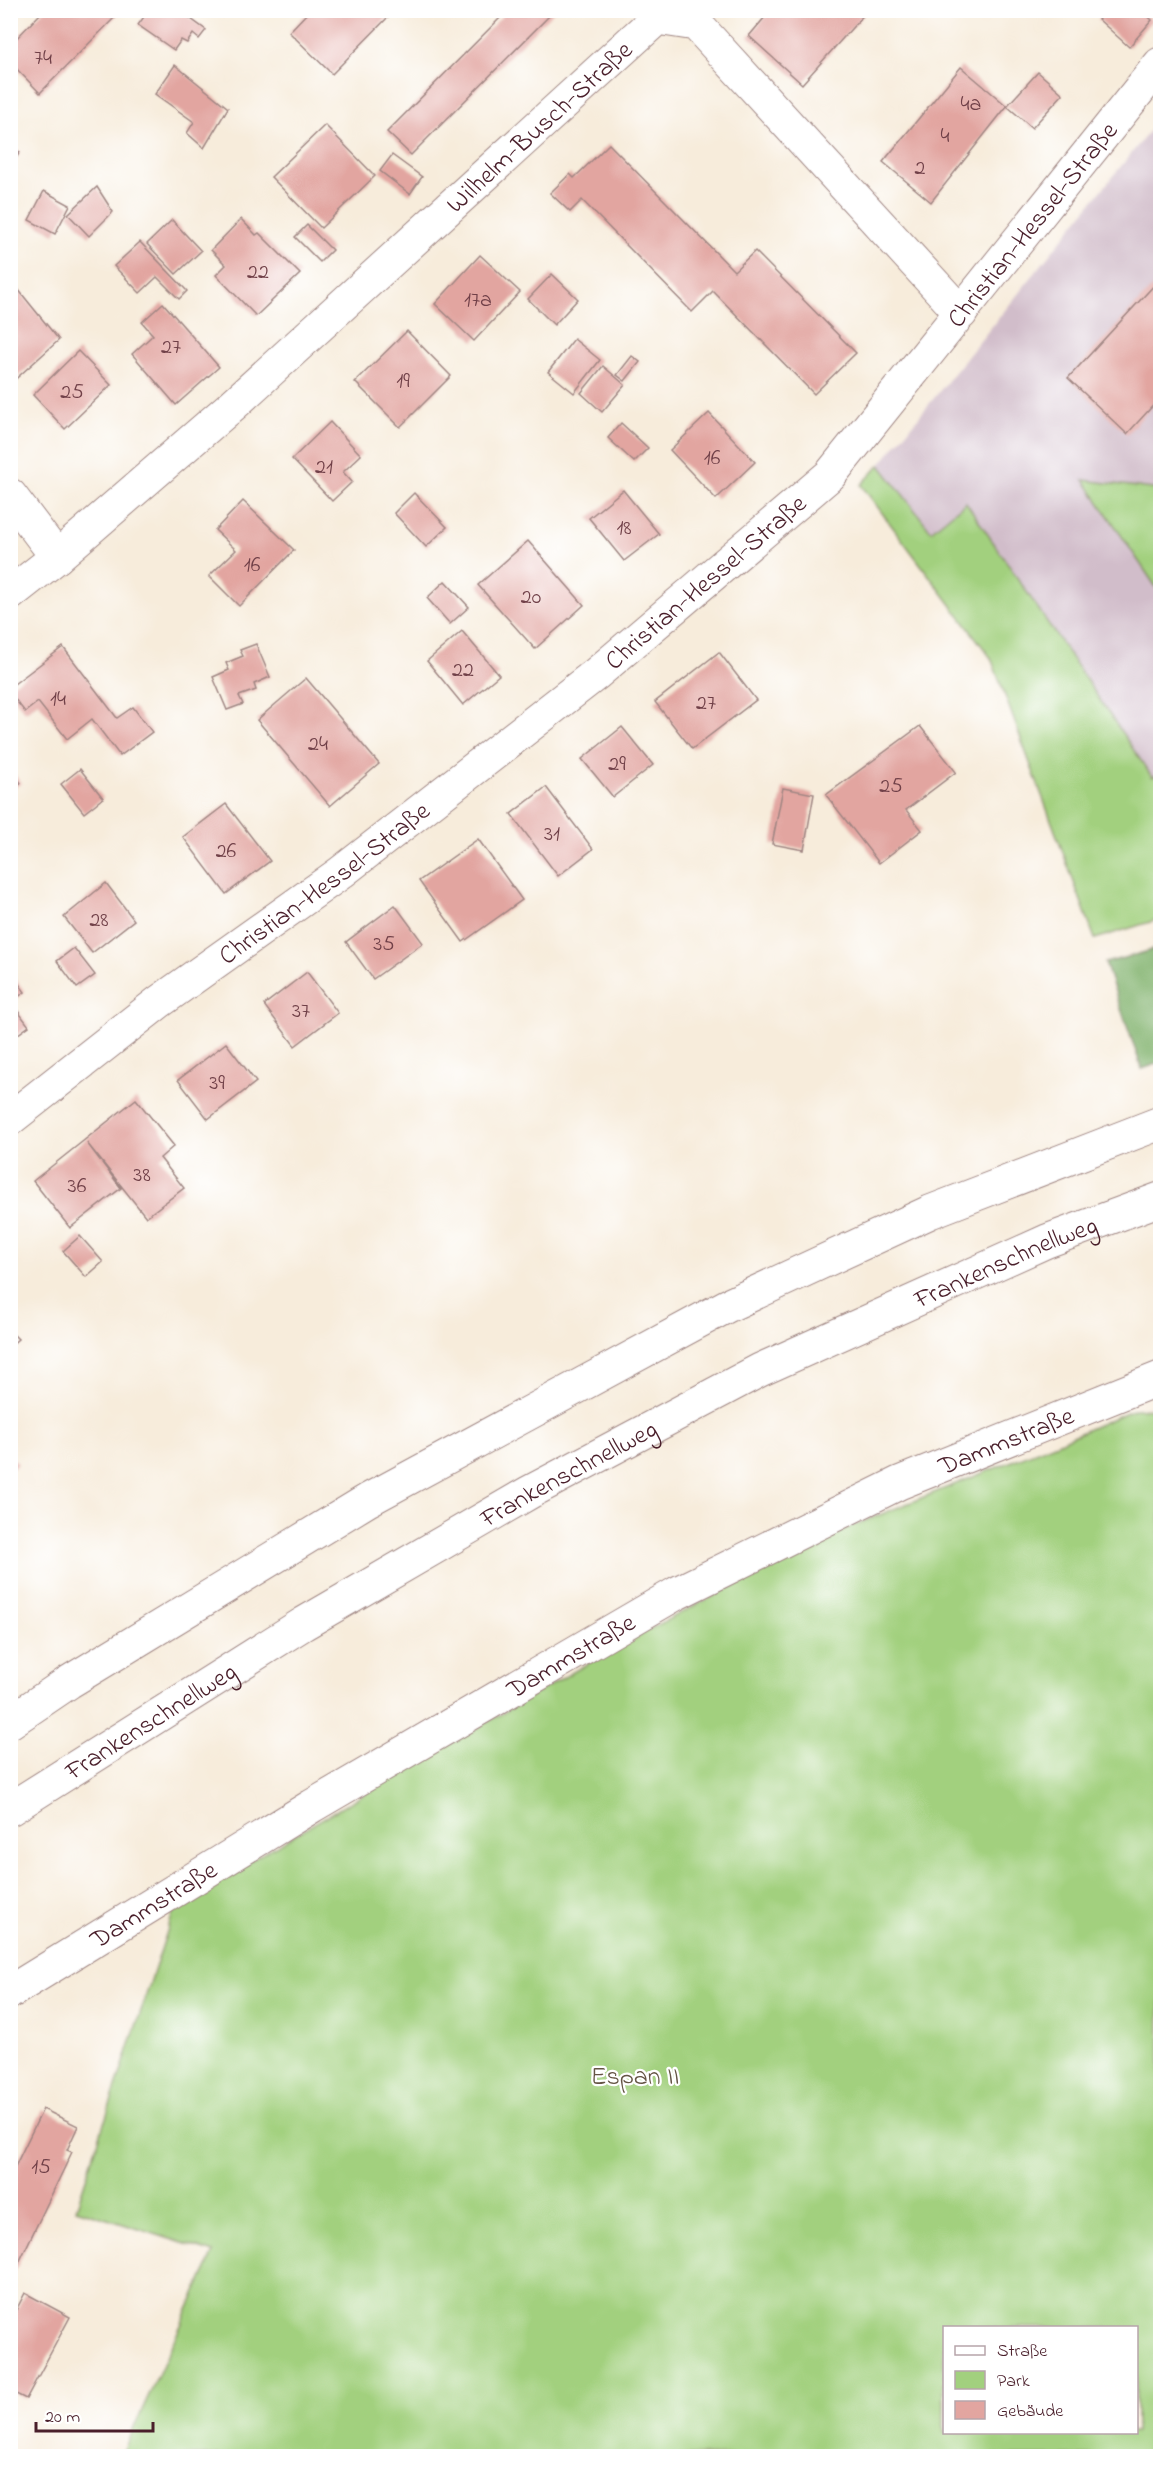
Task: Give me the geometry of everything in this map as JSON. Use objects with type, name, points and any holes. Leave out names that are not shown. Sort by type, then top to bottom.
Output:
[{"type":"main road","name":"Wilhelm-Busch-Straße","points":[[57,557],[234,404],[657,18],[696,24],[961,314]]},
{"type":"main road","name":"Christian-Hessel-Straße","points":[[10,1119],[159,1002],[339,874],[596,674],[830,475],[1161,64]]},
{"type":"main road","points":[[10,495],[57,557],[10,594]]},
{"type":"main road","points":[[10,1722],[79,1676],[368,1500],[727,1306],[930,1212],[1161,1122]]},
{"type":"main road","name":"Frankenschnellweg","points":[[10,1809],[303,1624],[530,1492],[749,1375],[1047,1241],[1161,1199]]},
{"type":"main road","name":"Dammstraße","points":[[10,1992],[312,1806],[677,1593],[899,1483],[1161,1378]]},
{"type":"shaded area","points":[[1160,118],[1160,490],[1085,481],[1160,593],[1160,774],[1152,777],[966,502],[931,531],[880,465]]},
{"type":"green space","points":[[880,465],[931,531],[966,502],[1152,777],[1160,774],[1160,919],[1095,939],[991,658],[861,485]]},
{"type":"green space","points":[[1084,480],[1160,490],[1160,593]]},
{"type":"green space","points":[[1160,948],[1160,1063],[1142,1069],[1105,963]]},
{"type":"green space","name":"Espan II","points":[[1160,1408],[1160,2456],[121,2456],[214,2253],[76,2209],[176,1904],[621,1644],[835,1533],[1057,1443],[1134,1409]]},
{"type":"building","points":[[44,10],[122,10],[40,93],[10,62],[10,45]]},
{"type":"building","points":[[149,10],[185,10],[189,13],[187,16],[206,30],[199,39],[193,34],[187,43],[181,40],[174,50],[138,25]]},
{"type":"building","points":[[310,10],[395,10],[332,74],[289,32]]},
{"type":"building","points":[[508,10],[555,10],[411,155],[387,132]]},
{"type":"building","points":[[771,10],[868,10],[802,84],[749,36]]},
{"type":"building","points":[[1106,10],[1141,10],[1152,20],[1129,47],[1098,19]]},
{"type":"building","points":[[175,65],[228,108],[204,148],[187,133],[194,122],[155,94]]},
{"type":"building","points":[[961,67],[1007,106],[931,202],[883,162]]},
{"type":"building","points":[[1038,72],[1063,94],[1032,128],[1007,106]]},
{"type":"building","points":[[325,125],[375,176],[321,228],[271,177]]},
{"type":"building","points":[[609,144],[734,271],[755,251],[856,353],[814,394],[713,291],[692,312],[582,200],[570,212],[550,193],[570,174],[574,178]]},
{"type":"building","points":[[10,147],[20,152],[10,167]]},
{"type":"building","points":[[392,155],[422,177],[410,194],[380,171]]},
{"type":"building","points":[[97,187],[113,212],[89,236],[68,214]]},
{"type":"building","points":[[44,191],[70,205],[55,234],[29,220]]},
{"type":"building","points":[[241,219],[256,235],[259,233],[300,274],[256,316],[216,275],[226,265],[211,250]]},
{"type":"building","points":[[172,220],[201,251],[176,274],[147,244]]},
{"type":"building","points":[[307,225],[332,250],[320,262],[295,237]]},
{"type":"building","points":[[140,242],[187,291],[179,299],[157,277],[140,293],[114,266]]},
{"type":"building","points":[[480,255],[520,292],[474,341],[435,304]]},
{"type":"building","points":[[552,274],[578,299],[554,325],[528,299]]},
{"type":"building","points":[[1160,279],[1160,398],[1127,434],[1068,378]]},
{"type":"building","points":[[13,283],[59,340],[10,384],[10,286]]},
{"type":"building","points":[[163,303],[219,367],[176,405],[132,354],[153,335],[142,322]]},
{"type":"building","points":[[407,331],[451,376],[400,427],[355,382]]},
{"type":"building","points":[[574,339],[600,360],[574,393],[548,372]]},
{"type":"building","points":[[78,351],[111,385],[65,429],[33,395]]},
{"type":"building","points":[[632,356],[640,362],[625,381],[617,375]]},
{"type":"building","points":[[603,366],[625,385],[602,412],[581,393]]},
{"type":"building","points":[[709,413],[755,462],[716,499],[670,450]]},
{"type":"building","points":[[330,422],[361,455],[343,472],[352,482],[332,501],[292,459]]},
{"type":"building","points":[[621,423],[648,448],[634,462],[608,438]]},
{"type":"building","points":[[623,490],[659,534],[624,561],[589,518]]},
{"type":"building","points":[[414,493],[447,527],[426,547],[394,513]]},
{"type":"building","points":[[243,501],[294,550],[239,606],[209,576],[236,550],[215,530]]},
{"type":"building","points":[[528,541],[584,605],[535,649],[478,585]]},
{"type":"building","points":[[445,581],[469,607],[450,624],[427,598]]},
{"type":"building","points":[[462,631],[499,675],[463,705],[427,661]]},
{"type":"building","points":[[256,644],[270,677],[254,684],[256,690],[239,696],[243,704],[227,710],[213,677],[229,670],[226,663],[243,656],[240,650]]},
{"type":"building","points":[[63,647],[117,718],[133,707],[152,732],[120,756],[92,719],[67,739],[38,702],[25,712],[10,693],[10,687]]},
{"type":"building","points":[[719,652],[756,700],[692,749],[655,702]]},
{"type":"building","points":[[306,678],[379,764],[330,806],[257,720]]},
{"type":"building","points":[[920,726],[956,772],[906,810],[922,830],[879,863],[826,795]]},
{"type":"building","points":[[622,727],[653,765],[613,797],[582,759]]},
{"type":"building","points":[[10,769],[21,783],[10,791]]},
{"type":"building","points":[[80,769],[103,798],[84,813],[61,784]]},
{"type":"building","points":[[546,787],[593,849],[558,876],[511,814]]},
{"type":"building","points":[[783,788],[814,794],[804,850],[772,844]]},
{"type":"building","points":[[226,804],[270,861],[226,894],[183,837]]},
{"type":"building","points":[[478,839],[522,900],[463,942],[419,881]]},
{"type":"building","points":[[106,883],[134,920],[92,953],[64,917]]},
{"type":"building","points":[[395,905],[423,943],[373,979],[346,942]]},
{"type":"building","points":[[74,948],[95,975],[77,988],[57,961]]},
{"type":"building","points":[[10,972],[25,992],[11,1002],[29,1026],[10,1040]]},
{"type":"building","points":[[307,972],[338,1013],[295,1046],[264,1005]]},
{"type":"building","points":[[226,1043],[256,1082],[208,1119],[178,1080]]},
{"type":"building","points":[[136,1099],[174,1146],[160,1158],[184,1188],[146,1217],[87,1143],[121,1188],[70,1228],[33,1181]]},
{"type":"building","points":[[80,1236],[103,1262],[86,1277],[63,1251]]},
{"type":"building","points":[[10,1331],[18,1339],[10,1346]]},
{"type":"building","points":[[10,1455],[18,1464],[10,1470]]},
{"type":"building","points":[[43,2109],[78,2126],[67,2150],[72,2152],[13,2275],[10,2274],[10,2177]]},
{"type":"building","points":[[25,2293],[70,2317],[26,2399],[10,2391],[10,2322]]}]
